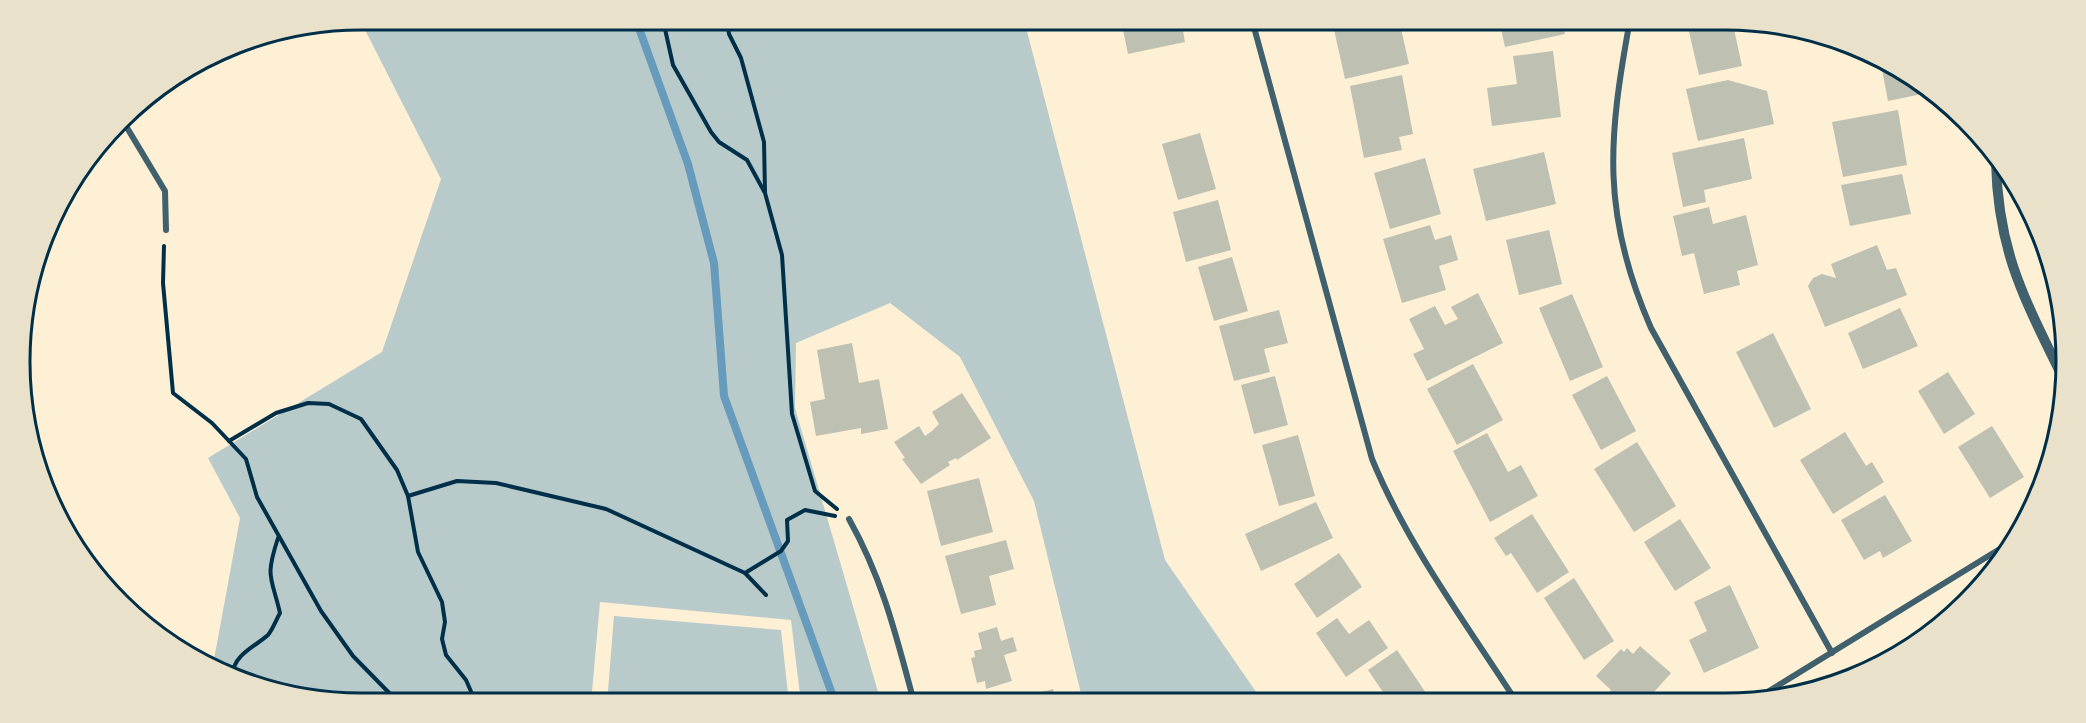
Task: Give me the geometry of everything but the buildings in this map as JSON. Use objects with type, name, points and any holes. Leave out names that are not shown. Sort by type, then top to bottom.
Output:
[{"type":"street","points":[[1255,30],[1372,459],[1389,501],[1410,538],[1511,693]]},
{"type":"street","points":[[1628,30],[1616,96],[1612,167],[1613,198],[1634,290],[1651,328],[1832,653]]},
{"type":"street","points":[[127,127],[165,191],[166,230]]},
{"type":"street","points":[[1997,173],[2000,218],[2008,256],[2020,290],[2056,364]]},
{"type":"street","points":[[849,519],[870,556],[883,588],[912,693]]},
{"type":"street","points":[[1770,690],[1996,552]]},
{"type":"path","points":[[665,30],[673,65],[706,122],[719,142],[747,160],[765,193],[782,255],[792,414],[815,491],[849,519]]},
{"type":"path","points":[[728,30],[741,58],[764,142],[765,193]]},
{"type":"path","points":[[166,230],[163,284],[173,393],[212,423],[246,459],[257,497],[278,538],[353,656],[389,693]]},
{"type":"path","points":[[229,441],[276,413],[308,403],[329,404],[362,419],[397,470],[408,496],[418,552],[441,602],[445,622],[442,639],[446,655],[466,680],[472,693]]},
{"type":"path","points":[[408,496],[458,481],[496,483],[606,508],[744,573],[766,595]]},
{"type":"path","points":[[744,573],[781,551],[788,541],[787,519],[806,510],[849,519]]},
{"type":"path","points":[[234,667],[246,652],[269,633],[279,613],[270,583],[269,567],[278,538]]},
{"type":"shaded area","points":[[365,30],[1027,30],[1165,560],[1257,693],[1081,693],[1034,501],[960,357],[890,303],[796,343],[795,408],[878,693],[800,693],[791,620],[600,602],[592,693],[362,693],[318,690],[276,682],[214,659],[240,518],[208,458],[382,352],[441,179]]},
{"type":"shaded area","points":[[614,616],[781,630],[788,693],[608,693]]},
{"type":"waterway","points":[[640,30],[688,164],[714,263],[724,396],[832,693]]}]
